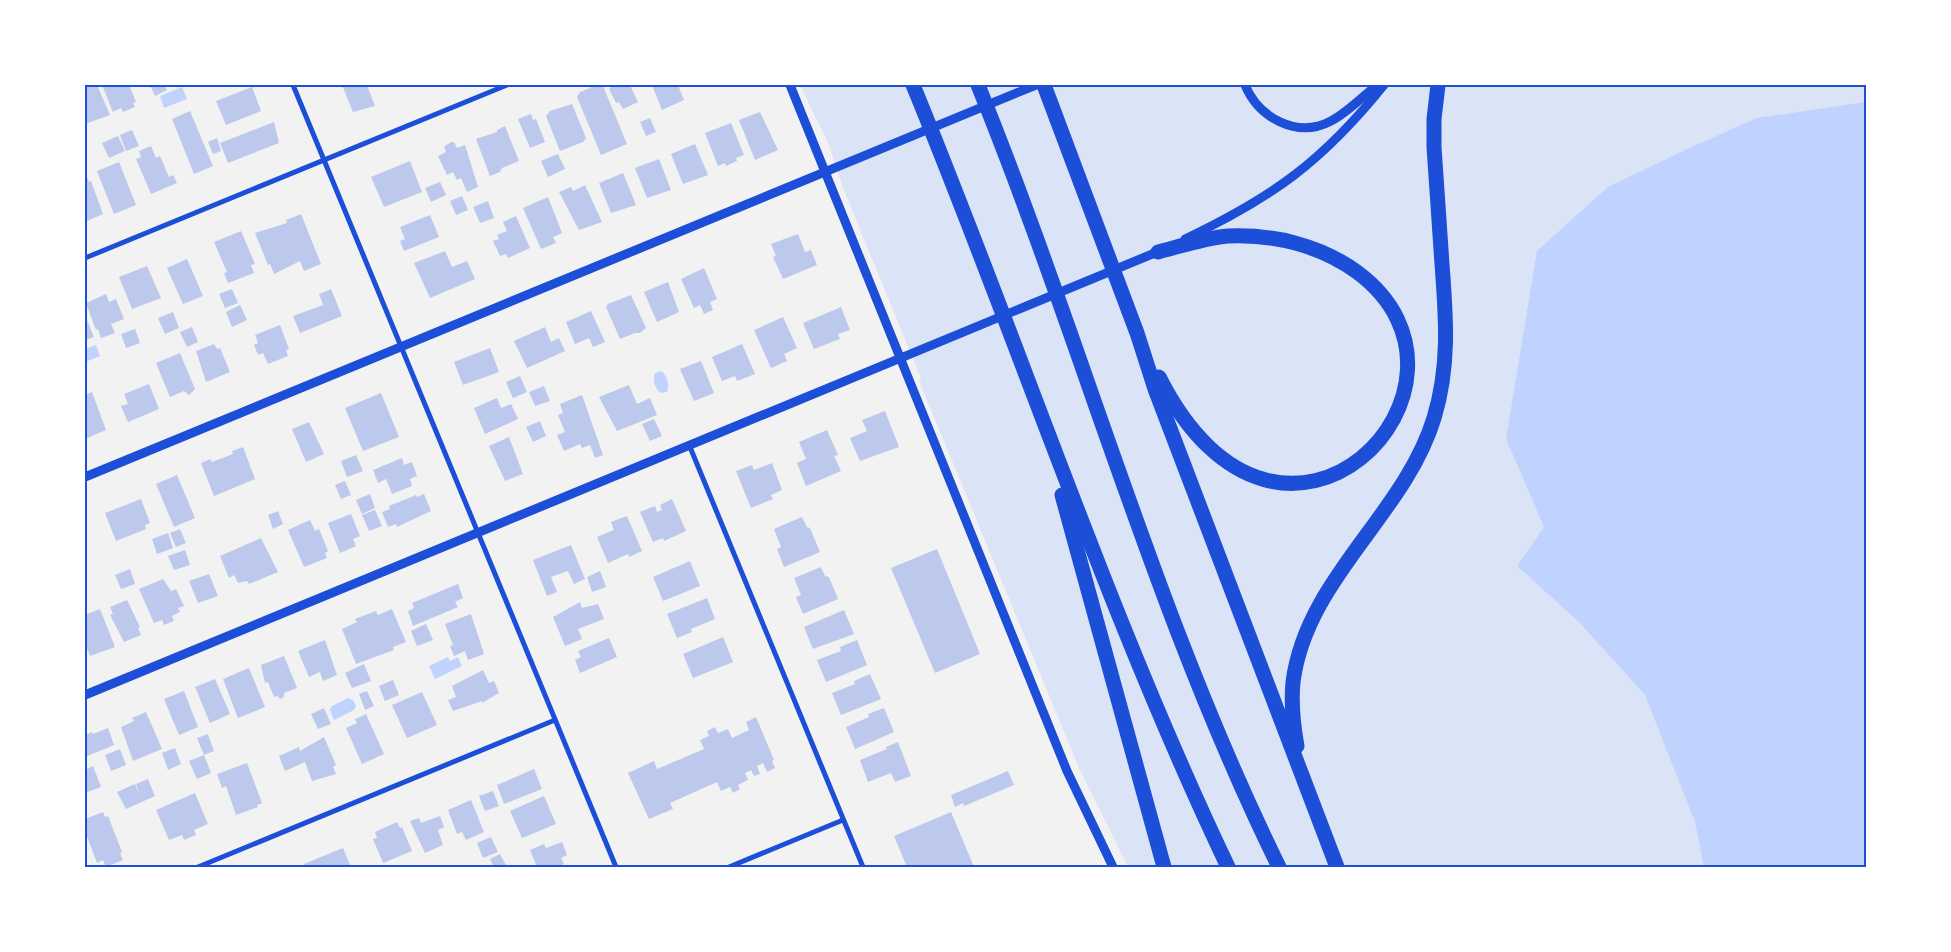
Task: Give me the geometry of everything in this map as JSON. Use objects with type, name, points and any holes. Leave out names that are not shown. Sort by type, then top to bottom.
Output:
[{"type":"highway","points":[[913,85],[1134,656],[1183,770],[1228,867]]},
{"type":"highway","points":[[978,85],[1023,196],[1135,518],[1178,635],[1225,750],[1279,867]]},
{"type":"highway","points":[[1044,85],[1137,333],[1155,389],[1337,867]]},
{"type":"highway","points":[[1300,772],[1293,722],[1292,693],[1296,666],[1305,638],[1324,599],[1411,470],[1430,431],[1441,393],[1447,335],[1434,147],[1434,119],[1438,85]]},
{"type":"highway","points":[[1137,333],[1173,403],[1198,436],[1233,467],[1264,480],[1285,483],[1306,482],[1326,477],[1354,464],[1372,449],[1386,432],[1397,413],[1403,393],[1406,352],[1396,316],[1380,292],[1340,260],[1302,245],[1260,236],[1227,236],[1158,252]]},
{"type":"highway","points":[[1034,394],[1164,867]]},
{"type":"street","points":[[293,85],[616,867]]},
{"type":"street","points":[[85,258],[507,85]]},
{"type":"street","points":[[790,85],[1067,771],[1113,867]]},
{"type":"street","points":[[85,477],[1036,85]]},
{"type":"street","points":[[1245,85],[1254,102],[1271,118],[1288,125],[1305,128],[1331,121],[1377,85]]},
{"type":"street","points":[[85,695],[1158,252],[1246,209],[1293,178],[1332,145],[1384,85]]},
{"type":"street","points":[[690,446],[863,867]]},
{"type":"street","points":[[198,867],[555,720]]},
{"type":"street","points":[[728,867],[843,820]]},
{"type":"shaded area","points":[[800,85],[1866,85],[1866,867],[1128,867],[1079,768],[919,381],[921,378],[843,188],[829,145]]},
{"type":"water","points":[[182,87],[187,99],[164,108],[160,96]]},
{"type":"water","points":[[1866,102],[1866,867],[1704,867],[1695,822],[1645,695],[1579,622],[1517,566],[1544,527],[1506,439],[1537,251],[1608,187],[1687,149],[1757,118]]},
{"type":"water","points":[[96,345],[100,356],[85,362],[85,349]]},
{"type":"water","points":[[661,371],[666,378],[668,386],[667,392],[661,393],[656,387],[654,378],[655,373]]},
{"type":"water","points":[[448,657],[450,661],[458,657],[462,666],[435,679],[429,666]]},
{"type":"water","points":[[348,698],[353,700],[356,706],[354,710],[334,720],[330,710],[332,706]]},
{"type":"building","points":[[85,85],[97,85],[110,115],[85,124]]},
{"type":"building","points":[[102,85],[129,85],[136,102],[133,103],[135,107],[123,112],[121,108],[113,112]]},
{"type":"building","points":[[150,85],[164,85],[167,90],[155,96]]},
{"type":"building","points":[[342,85],[369,85],[368,88],[375,106],[353,112]]},
{"type":"building","points":[[597,85],[603,86],[627,144],[601,155],[577,97],[580,92]]},
{"type":"building","points":[[614,85],[630,85],[638,102],[623,109],[619,102],[616,103],[609,89]]},
{"type":"building","points":[[652,85],[678,85],[684,100],[662,110]]},
{"type":"building","points":[[252,87],[261,111],[226,125],[216,101]]},
{"type":"building","points":[[572,104],[586,138],[583,142],[560,151],[546,116],[550,111]]},
{"type":"building","points":[[190,111],[213,166],[194,174],[172,119]]},
{"type":"building","points":[[760,112],[778,150],[755,160],[739,120]]},
{"type":"building","points":[[531,114],[533,120],[536,119],[545,142],[530,148],[518,119]]},
{"type":"building","points":[[650,118],[656,132],[646,136],[640,122]]},
{"type":"building","points":[[274,122],[279,143],[228,163],[220,143]]},
{"type":"building","points":[[731,123],[744,155],[736,158],[737,161],[726,166],[725,163],[718,166],[705,133]]},
{"type":"building","points":[[505,126],[519,161],[502,168],[500,172],[490,176],[476,139],[497,132],[497,130]]},
{"type":"building","points":[[132,130],[139,146],[126,151],[120,135]]},
{"type":"building","points":[[118,136],[125,151],[109,158],[102,143]]},
{"type":"building","points":[[217,138],[221,151],[213,154],[208,142]]},
{"type":"building","points":[[454,142],[457,148],[465,145],[478,187],[467,192],[461,178],[457,180],[453,172],[447,175],[438,156],[446,152],[444,147]]},
{"type":"building","points":[[695,144],[708,175],[683,184],[671,154]]},
{"type":"building","points":[[151,146],[156,158],[160,156],[169,177],[173,175],[177,183],[151,194],[136,159],[141,157],[139,151]]},
{"type":"building","points":[[558,154],[565,169],[548,177],[541,161]]},
{"type":"building","points":[[659,159],[671,190],[647,198],[635,168]]},
{"type":"building","points":[[410,161],[422,192],[384,207],[371,177]]},
{"type":"building","points":[[119,162],[136,205],[114,214],[97,171]]},
{"type":"building","points":[[623,173],[636,205],[611,213],[599,183]]},
{"type":"building","points":[[85,177],[87,177],[89,182],[91,181],[103,214],[85,222]]},
{"type":"building","points":[[440,182],[446,195],[431,202],[425,188]]},
{"type":"building","points":[[585,185],[602,222],[579,230],[559,192],[571,187],[573,191]]},
{"type":"building","points":[[462,196],[468,210],[456,215],[450,201]]},
{"type":"building","points":[[548,197],[562,233],[553,237],[556,243],[541,249],[523,208]]},
{"type":"building","points":[[488,201],[494,218],[480,223],[473,207]]},
{"type":"building","points":[[301,214],[321,264],[304,271],[300,261],[274,274],[270,264],[268,265],[255,233],[287,223],[286,220]]},
{"type":"building","points":[[430,215],[439,237],[404,251],[400,241],[405,239],[400,227]]},
{"type":"building","points":[[516,216],[530,248],[508,258],[506,254],[500,256],[493,241],[499,239],[497,235],[507,231],[503,222]]},
{"type":"building","points":[[241,231],[255,264],[251,265],[254,273],[228,283],[224,273],[227,272],[214,242]]},
{"type":"building","points":[[798,234],[805,252],[811,250],[817,265],[783,279],[773,257],[776,256],[771,244]]},
{"type":"building","points":[[445,251],[452,267],[467,261],[475,279],[430,298],[414,263]]},
{"type":"building","points":[[187,259],[203,296],[183,304],[167,268]]},
{"type":"building","points":[[147,266],[161,298],[132,309],[119,277]]},
{"type":"building","points":[[704,268],[717,299],[710,302],[713,310],[704,314],[700,305],[694,308],[681,279]]},
{"type":"building","points":[[668,282],[679,312],[657,322],[644,292]]},
{"type":"building","points":[[232,289],[238,303],[225,308],[219,294]]},
{"type":"building","points":[[331,289],[342,316],[300,333],[293,316],[323,305],[319,294]]},
{"type":"building","points":[[106,294],[109,302],[116,299],[124,319],[111,324],[115,333],[101,338],[86,303]]},
{"type":"building","points":[[631,295],[646,328],[640,333],[620,339],[606,307],[608,304]]},
{"type":"building","points":[[240,305],[247,320],[232,327],[226,312]]},
{"type":"building","points":[[841,307],[850,330],[838,334],[840,339],[814,349],[803,323]]},
{"type":"building","points":[[591,311],[605,342],[593,347],[589,338],[575,344],[566,322]]},
{"type":"building","points":[[173,312],[179,328],[165,334],[158,318]]},
{"type":"building","points":[[85,315],[94,337],[85,340]]},
{"type":"building","points":[[783,317],[797,348],[784,354],[787,361],[771,368],[754,330]]},
{"type":"building","points":[[280,325],[289,349],[286,350],[288,356],[268,364],[263,353],[258,355],[254,345],[258,343],[255,335]]},
{"type":"building","points":[[192,327],[198,342],[187,347],[180,332]]},
{"type":"building","points":[[545,327],[551,342],[559,338],[565,351],[527,368],[514,341]]},
{"type":"building","points":[[135,329],[140,343],[126,348],[121,334]]},
{"type":"building","points":[[214,344],[217,349],[220,348],[230,372],[206,382],[196,351]]},
{"type":"building","points":[[742,344],[755,374],[737,381],[735,376],[722,381],[712,357]]},
{"type":"building","points":[[490,348],[499,372],[463,385],[454,362]]},
{"type":"building","points":[[180,353],[195,389],[189,395],[184,391],[170,397],[156,363]]},
{"type":"building","points":[[701,361],[714,393],[694,401],[680,369]]},
{"type":"building","points":[[520,376],[527,392],[513,398],[506,382]]},
{"type":"building","points":[[149,384],[159,409],[128,422],[121,406],[128,404],[124,394]]},
{"type":"building","points":[[629,385],[637,404],[650,398],[657,415],[617,431],[599,397]]},
{"type":"building","points":[[544,386],[550,401],[535,406],[529,392]]},
{"type":"building","points":[[92,392],[106,430],[85,439],[85,395]]},
{"type":"building","points":[[381,393],[399,437],[363,451],[345,408]]},
{"type":"building","points":[[582,395],[603,455],[595,458],[590,445],[582,448],[580,444],[564,451],[557,435],[565,432],[558,415],[563,413],[560,404]]},
{"type":"building","points":[[497,398],[501,408],[511,404],[518,419],[485,434],[474,408]]},
{"type":"building","points":[[885,411],[899,447],[860,461],[850,438],[867,431],[862,420]]},
{"type":"building","points":[[654,419],[662,436],[650,441],[642,424]]},
{"type":"building","points":[[540,421],[546,436],[533,442],[526,427]]},
{"type":"building","points":[[309,422],[324,454],[306,462],[292,429]]},
{"type":"building","points":[[827,430],[838,455],[834,456],[841,471],[806,486],[797,463],[806,459],[799,442]]},
{"type":"building","points":[[509,437],[523,474],[505,481],[489,446]]},
{"type":"building","points":[[243,447],[255,479],[214,496],[201,463],[210,459],[212,462],[233,454],[232,451]]},
{"type":"building","points":[[356,455],[363,471],[347,477],[341,461]]},
{"type":"building","points":[[402,458],[404,465],[412,462],[417,476],[410,479],[412,486],[392,494],[386,479],[378,483],[373,470]]},
{"type":"building","points":[[772,463],[782,490],[771,495],[773,499],[751,508],[736,471],[752,465],[754,470]]},
{"type":"building","points":[[177,475],[195,518],[174,527],[156,484]]},
{"type":"building","points":[[345,481],[351,495],[341,499],[335,485]]},
{"type":"building","points":[[370,494],[375,508],[362,514],[356,500]]},
{"type":"building","points":[[424,494],[431,511],[397,527],[396,524],[388,527],[382,512],[390,509],[389,506],[416,495],[417,497]]},
{"type":"building","points":[[141,499],[150,523],[145,525],[146,529],[116,541],[105,513]]},
{"type":"building","points":[[672,499],[686,531],[664,541],[663,538],[653,542],[640,512],[655,506],[657,512],[662,510],[660,505]]},
{"type":"building","points":[[375,510],[382,526],[369,531],[362,515]]},
{"type":"building","points":[[278,511],[283,524],[273,529],[268,515]]},
{"type":"building","points":[[351,514],[360,536],[353,539],[356,546],[340,553],[328,523]]},
{"type":"building","points":[[627,516],[642,551],[629,557],[628,554],[608,563],[597,537],[614,530],[611,522]]},
{"type":"building","points":[[802,517],[807,527],[810,528],[820,552],[784,567],[777,549],[781,547],[774,529]]},
{"type":"building","points":[[310,520],[315,531],[319,529],[328,551],[325,553],[327,558],[304,567],[288,530]]},
{"type":"building","points":[[180,529],[186,543],[176,547],[170,533]]},
{"type":"building","points":[[168,533],[173,548],[157,554],[152,539]]},
{"type":"building","points":[[261,538],[278,572],[249,584],[247,581],[238,583],[234,575],[229,578],[220,556]]},
{"type":"building","points":[[571,545],[585,579],[574,584],[568,571],[551,577],[557,592],[547,596],[533,560]]},
{"type":"building","points":[[937,549],[980,654],[935,673],[891,568]]},
{"type":"building","points":[[185,550],[190,565],[174,570],[168,556]]},
{"type":"building","points":[[690,561],[700,586],[663,601],[653,577]]},
{"type":"building","points":[[821,567],[825,576],[829,577],[838,599],[803,614],[796,597],[801,595],[794,578]]},
{"type":"building","points":[[130,569],[135,584],[121,589],[115,575]]},
{"type":"building","points":[[600,571],[606,587],[592,592],[587,577]]},
{"type":"building","points":[[209,574],[218,596],[198,603],[189,581]]},
{"type":"building","points":[[163,579],[171,591],[176,589],[184,606],[178,608],[180,612],[172,616],[174,621],[164,625],[162,620],[154,623],[139,589]]},
{"type":"building","points":[[458,584],[463,598],[455,602],[458,607],[413,626],[408,611],[414,608],[412,603]]},
{"type":"building","points":[[707,598],[715,619],[691,629],[692,632],[677,638],[667,614]]},
{"type":"building","points":[[127,600],[140,627],[138,628],[141,635],[124,642],[110,615],[113,614],[110,607]]},
{"type":"building","points":[[580,602],[582,608],[598,604],[604,619],[578,629],[582,639],[565,646],[553,617]]},
{"type":"building","points":[[100,609],[115,647],[90,656],[85,643],[85,615]]},
{"type":"building","points":[[392,609],[406,642],[393,647],[394,650],[356,664],[342,629],[357,622],[355,619],[376,611],[378,615]]},
{"type":"building","points":[[844,610],[854,634],[813,649],[804,627]]},
{"type":"building","points":[[471,614],[484,654],[468,660],[465,651],[454,656],[450,646],[453,645],[445,624]]},
{"type":"building","points":[[426,624],[433,640],[417,646],[411,631]]},
{"type":"building","points":[[723,637],[733,662],[693,678],[683,654]]},
{"type":"building","points":[[609,638],[617,657],[580,673],[575,660],[581,657],[578,651]]},
{"type":"building","points":[[325,640],[337,675],[323,681],[320,672],[309,677],[298,651]]},
{"type":"building","points":[[857,640],[867,665],[826,682],[817,660],[841,651],[840,647]]},
{"type":"building","points":[[284,656],[297,688],[284,693],[284,697],[280,699],[277,696],[274,697],[268,682],[265,683],[261,665]]},
{"type":"building","points":[[364,664],[371,681],[352,688],[345,673]]},
{"type":"building","points":[[249,668],[265,707],[238,718],[223,679]]},
{"type":"building","points":[[483,670],[489,683],[494,681],[499,693],[482,703],[482,701],[453,711],[448,700],[456,697],[452,686]]},
{"type":"building","points":[[870,674],[881,699],[841,715],[832,693],[855,684],[854,681]]},
{"type":"building","points":[[215,679],[230,714],[210,723],[195,687]]},
{"type":"building","points":[[393,680],[399,695],[385,701],[379,686]]},
{"type":"building","points":[[184,691],[198,727],[179,735],[164,699]]},
{"type":"building","points":[[367,691],[374,706],[365,710],[359,694]]},
{"type":"building","points":[[422,692],[437,725],[407,738],[392,705]]},
{"type":"building","points":[[324,708],[331,724],[318,729],[311,714]]},
{"type":"building","points":[[884,708],[894,732],[855,749],[846,727],[869,717],[868,714]]},
{"type":"building","points":[[146,712],[162,749],[133,761],[121,727],[134,721],[132,718]]},
{"type":"building","points":[[366,714],[384,754],[362,764],[346,728],[357,723],[355,719]]},
{"type":"building","points":[[756,717],[774,760],[772,761],[775,768],[767,772],[763,763],[757,766],[760,774],[754,776],[751,770],[745,773],[748,780],[738,785],[740,789],[733,793],[730,787],[721,791],[717,782],[670,803],[673,809],[649,819],[628,773],[654,761],[657,769],[704,749],[700,740],[709,736],[707,731],[715,727],[718,733],[728,729],[732,738],[749,730],[746,722]]},
{"type":"building","points":[[108,728],[114,745],[85,757],[85,735]]},
{"type":"building","points":[[208,734],[214,751],[204,755],[197,738]]},
{"type":"building","points":[[324,737],[336,765],[333,767],[336,774],[312,781],[305,762],[285,771],[279,756],[299,747],[300,751]]},
{"type":"building","points":[[898,742],[911,776],[895,782],[891,773],[868,782],[860,760],[887,749],[886,747]]},
{"type":"building","points":[[175,748],[181,764],[168,770],[162,753]]},
{"type":"building","points":[[120,749],[126,765],[111,771],[105,755]]},
{"type":"building","points":[[204,755],[211,773],[197,779],[189,761]]},
{"type":"building","points":[[247,763],[262,803],[257,805],[258,807],[236,815],[226,786],[222,788],[217,774]]},
{"type":"building","points":[[93,766],[101,787],[85,793],[85,770]]},
{"type":"building","points":[[534,769],[542,789],[504,804],[497,785]]},
{"type":"building","points":[[1008,771],[1014,785],[964,806],[963,803],[955,807],[951,795]]},
{"type":"building","points":[[148,779],[155,796],[126,809],[117,792],[135,784],[140,797],[136,784]]},
{"type":"building","points":[[493,791],[499,806],[485,811],[479,796]]},
{"type":"building","points":[[195,793],[208,824],[194,830],[196,835],[184,840],[182,835],[169,840],[156,810]]},
{"type":"building","points":[[544,796],[556,824],[522,838],[510,811]]},
{"type":"building","points":[[471,800],[484,832],[466,840],[462,832],[457,834],[448,810]]},
{"type":"building","points":[[103,812],[105,817],[108,816],[122,852],[120,853],[123,860],[106,867],[103,860],[97,863],[85,831],[87,826],[85,819]]},
{"type":"building","points":[[951,812],[974,867],[907,867],[894,836]]},
{"type":"building","points":[[440,816],[444,827],[438,830],[443,845],[425,853],[410,821],[419,818],[421,823]]},
{"type":"building","points":[[397,822],[400,828],[402,827],[412,851],[383,863],[373,839],[377,838],[375,832]]},
{"type":"building","points":[[491,837],[498,852],[483,858],[477,843]]},
{"type":"building","points":[[562,842],[567,855],[561,858],[564,864],[556,867],[537,867],[530,850],[544,844],[546,848]]},
{"type":"building","points":[[343,848],[351,867],[306,867],[304,864]]},
{"type":"building","points":[[500,854],[507,867],[494,867],[490,859]]}]
